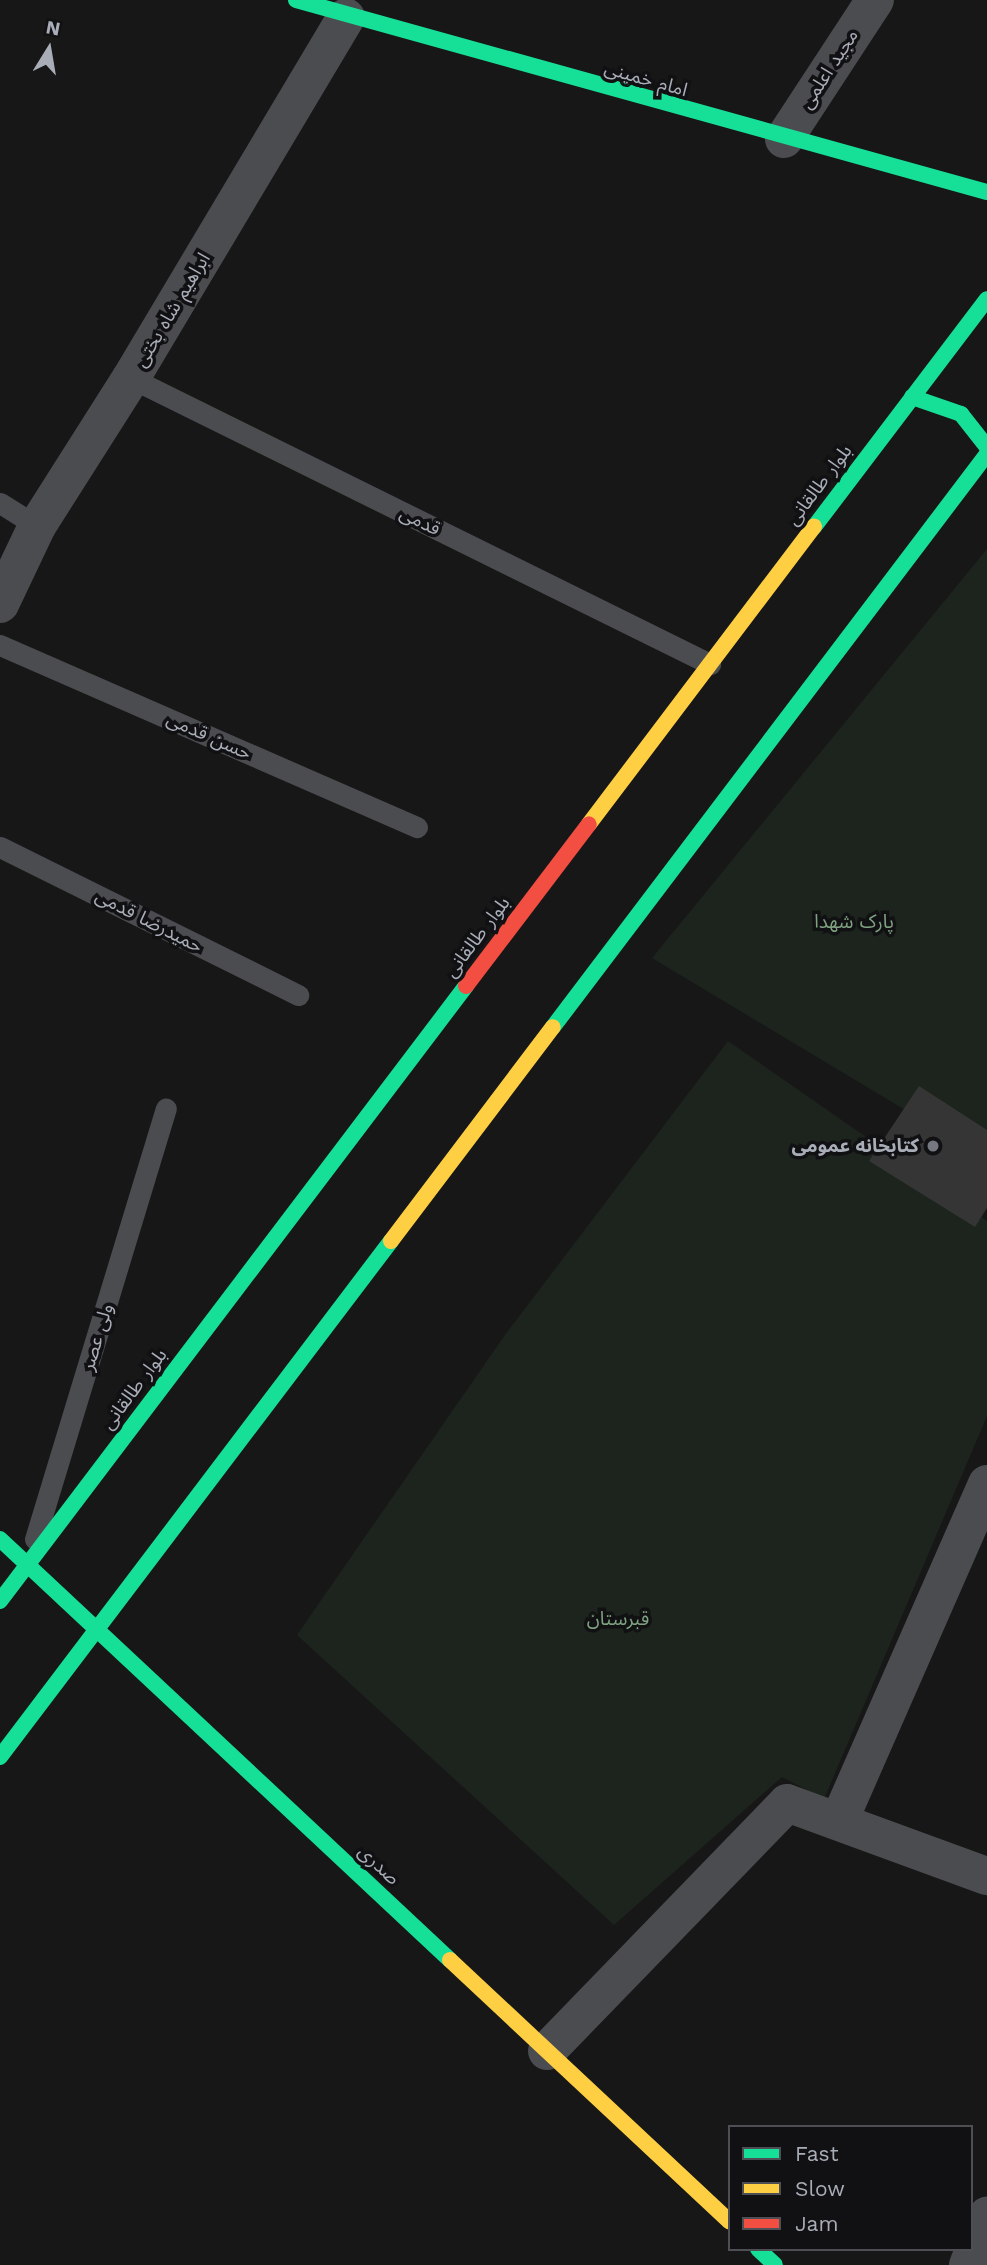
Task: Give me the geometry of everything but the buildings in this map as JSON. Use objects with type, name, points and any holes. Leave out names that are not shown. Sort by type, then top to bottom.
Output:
[{"type":"street","name":"امام خمینی","points":[[296,0],[346,17],[784,139],[987,192]]},
{"type":"street","name":"مجید اعلمی","points":[[784,139],[875,0]]},
{"type":"street","name":"ابراهیم شاه بختی","points":[[0,604],[37,526],[131,378],[346,17]]},
{"type":"street","name":"بلوار طالقانی","points":[[0,1601],[987,299]]},
{"type":"street","points":[[912,397],[961,414],[987,447]]},
{"type":"street","points":[[0,1757],[987,454]]},
{"type":"street","points":[[839,1821],[977,1535],[987,1484]]},
{"type":"street","name":"صدری","points":[[0,1539],[728,2220]]},
{"type":"street","points":[[547,2051],[787,1803],[987,1876]]},
{"type":"street","points":[[968,2265],[987,2216]]},
{"type":"street","points":[[760,2251],[775,2265]]},
{"type":"lane","name":"قدمی","points":[[131,378],[710,664]]},
{"type":"lane","points":[[0,503],[37,526]]},
{"type":"lane","name":"حسن قدمی","points":[[0,645],[417,827]]},
{"type":"lane","name":"حمیدرضا قدمی","points":[[0,846],[298,995]]},
{"type":"lane","name":"ولی عصر","points":[[27,1565],[166,1109]]},
{"type":"green space","name":"پارک شهدا","points":[[987,549],[987,1159],[652,958]]},
{"type":"green space","name":"قبرستان","points":[[728,1041],[987,1221],[987,1416],[824,1799],[782,1777],[614,1925],[297,1635],[505,1335]]},
{"type":"traffic: fast","points":[[296,0],[987,192]]},
{"type":"traffic: fast","points":[[814,527],[987,299]]},
{"type":"traffic: fast","points":[[912,397],[961,414],[987,447]]},
{"type":"traffic: fast","points":[[553,1027],[987,454]]},
{"type":"traffic: fast","points":[[0,1601],[466,986]]},
{"type":"traffic: fast","points":[[0,1757],[391,1241]]},
{"type":"traffic: fast","points":[[0,1539],[450,1960]]},
{"type":"traffic: fast","points":[[760,2251],[775,2265]]},
{"type":"traffic: slow","points":[[589,824],[814,527]]},
{"type":"traffic: slow","points":[[391,1241],[553,1027]]},
{"type":"traffic: slow","points":[[450,1960],[728,2220]]},
{"type":"traffic: jam","points":[[466,986],[589,824]]},
{"type":"place","name":"کتابخانه عمومی","points":[[933,1146]]}]
